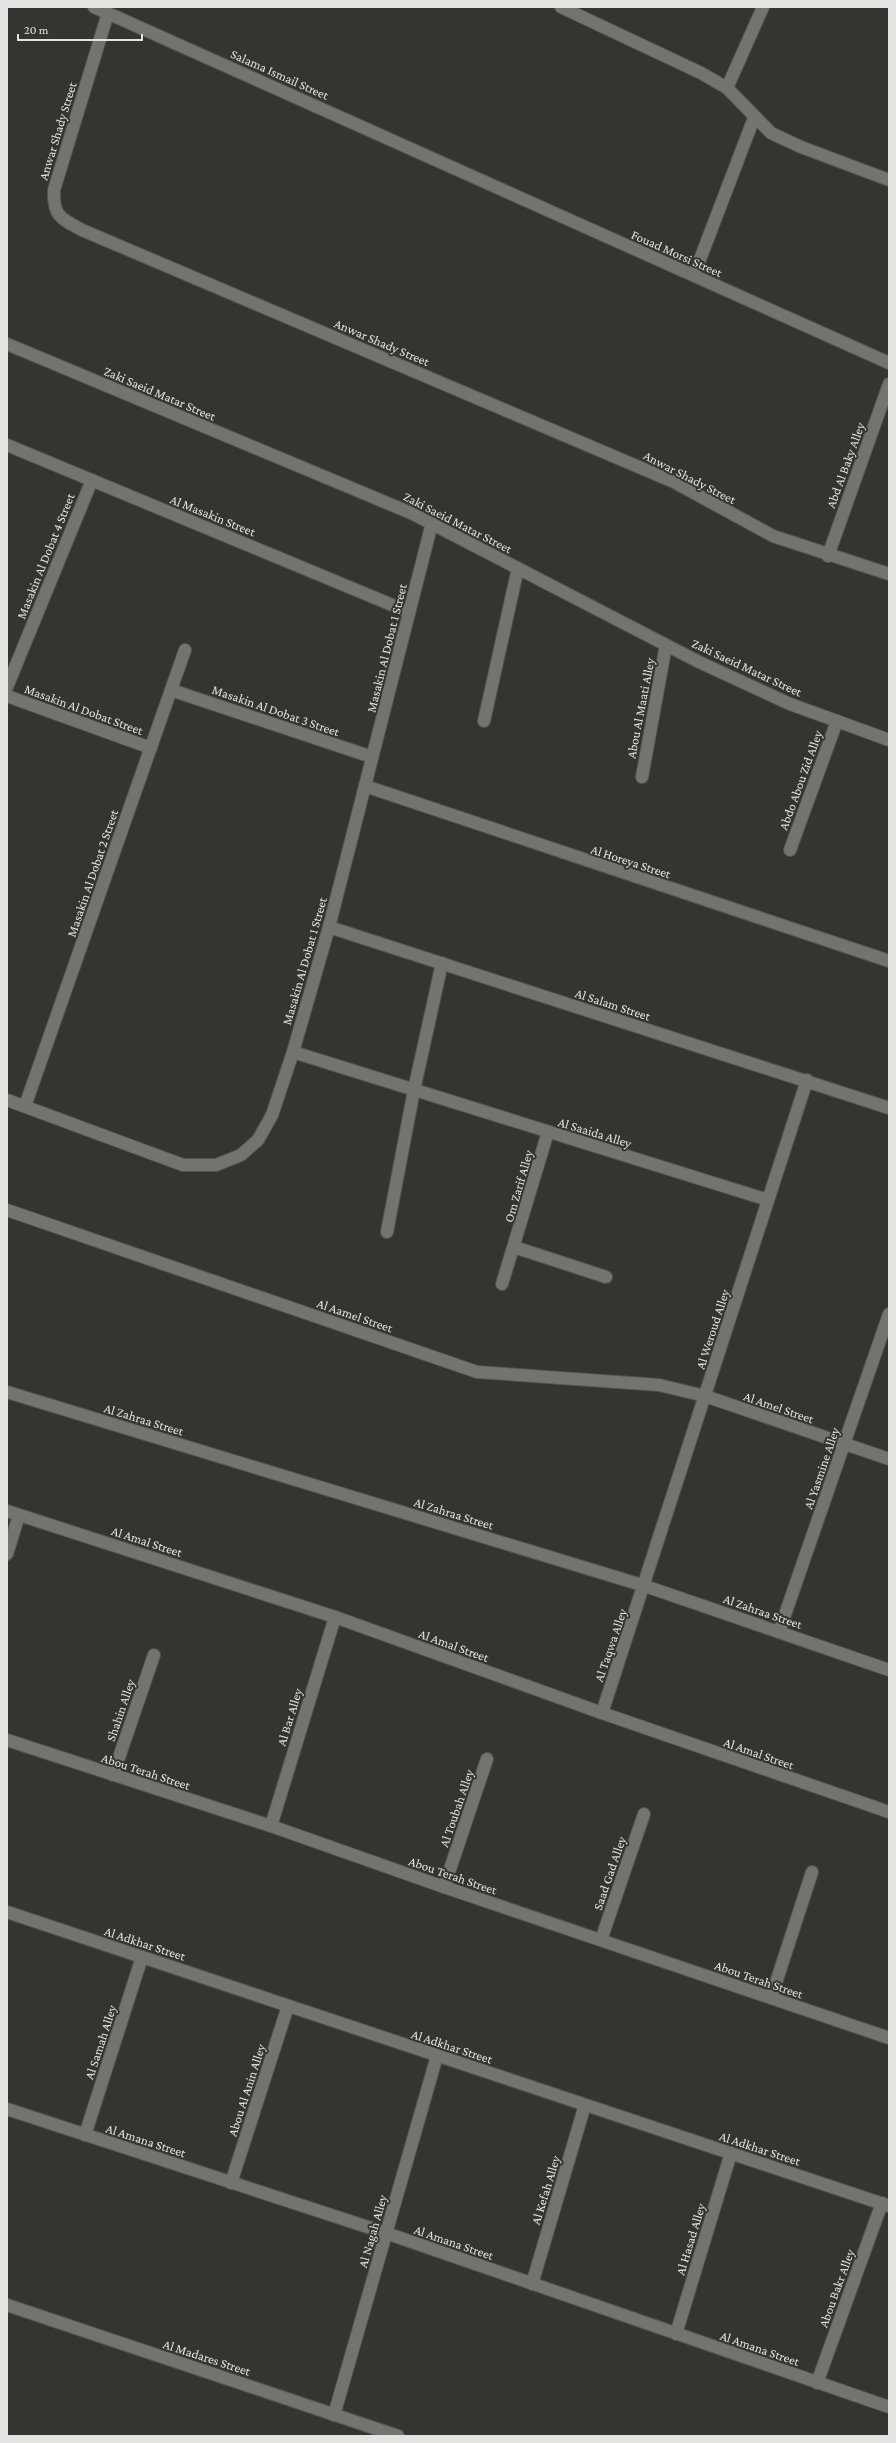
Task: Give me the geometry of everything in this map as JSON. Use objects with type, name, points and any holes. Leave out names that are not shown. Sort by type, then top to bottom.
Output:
[{"type":"street","name":"Salama Ismail Street","points":[[94,7],[454,167]]},
{"type":"street","points":[[561,7],[701,73],[727,88],[754,118],[771,133],[801,147],[889,180]]},
{"type":"street","points":[[727,88],[763,7]]},
{"type":"street","name":"Anwar Shady Street","points":[[108,13],[54,190],[54,206],[61,218],[82,230],[674,482],[773,536],[828,556],[889,574]]},
{"type":"street","points":[[694,275],[754,118]]},
{"type":"street","name":"Fouad Morsi Street","points":[[454,167],[889,363]]},
{"type":"street","name":"Zaki Saeid Matar Street","points":[[7,344],[432,523],[666,645],[790,704],[889,740]]},
{"type":"street","name":"Abd Al Baky Alley","points":[[828,556],[889,384]]},
{"type":"street","name":"Al Masakin Street","points":[[7,445],[409,612]]},
{"type":"street","name":"Masakin Al Dobat 4 Street","points":[[7,687],[92,480]]},
{"type":"street","name":"Masakin Al Dobat 1 Street","points":[[7,1100],[183,1165],[216,1165],[241,1155],[258,1140],[272,1115],[293,1052],[329,927],[432,523]]},
{"type":"street","points":[[484,721],[518,568]]},
{"type":"street","name":"Abou Al Maati Alley","points":[[642,777],[666,645]]},
{"type":"street","name":"Masakin Al Dobat 2 Street","points":[[25,1106],[185,650]]},
{"type":"street","name":"Masakin Al Dobat 3 Street","points":[[172,690],[372,757]]},
{"type":"street","name":"Masakin Al Dobat Street","points":[[7,696],[151,748]]},
{"type":"street","name":"Abdo Abou Zid Alley","points":[[790,850],[837,721]]},
{"type":"street","name":"Al Horeya Street","points":[[365,786],[889,961]]},
{"type":"street","name":"Al Salam Street","points":[[329,927],[807,1080],[889,1108]]},
{"type":"street","points":[[387,1232],[414,1090],[442,963]]},
{"type":"street","name":"Al Saaida Alley","points":[[293,1052],[768,1200]]},
{"type":"street","name":"Al Weroud Alley","points":[[645,1586],[807,1080]]},
{"type":"street","name":"Om Zarif Alley","points":[[502,1284],[548,1132]]},
{"type":"street","name":"Al Aamel Street","points":[[7,1210],[478,1372],[594,1382],[626,1382],[659,1386],[705,1396]]},
{"type":"street","points":[[514,1247],[606,1277]]},
{"type":"street","name":"Al Yasmine Alley","points":[[779,1632],[889,1314]]},
{"type":"street","name":"Al Zahraa Street","points":[[7,1392],[645,1586],[889,1670]]},
{"type":"street","name":"Al Amel Street","points":[[705,1396],[889,1459]]},
{"type":"street","points":[[7,1554],[13,1513]]},
{"type":"street","name":"Al Amal Street","points":[[13,1513],[335,1617],[602,1713],[889,1812]]},
{"type":"street","name":"Al Taqwa Alley","points":[[602,1713],[645,1586]]},
{"type":"street","name":"Al Bar Alley","points":[[271,1826],[335,1617]]},
{"type":"street","name":"Shahin Alley","points":[[113,1775],[154,1655]]},
{"type":"street","name":"Abou Terah Street","points":[[7,1740],[271,1826],[444,1888],[889,2038]]},
{"type":"street","name":"Al Toubah Alley","points":[[444,1888],[487,1759]]},
{"type":"street","name":"Saad Gad Alley","points":[[601,1940],[644,1814]]},
{"type":"street","points":[[771,1998],[812,1872]]},
{"type":"street","name":"Al Adkhar Street","points":[[7,1912],[885,2204]]},
{"type":"street","name":"Al Samah Alley","points":[[85,2135],[142,1957]]},
{"type":"street","name":"Abou Al Anin Alley","points":[[231,2183],[288,2006]]},
{"type":"street","name":"Al Nagah Alley","points":[[334,2414],[437,2056]]},
{"type":"street","name":"Al Kefah Alley","points":[[532,2284],[586,2105]]},
{"type":"street","name":"Al Amana Street","points":[[7,2109],[386,2233],[889,2407]]},
{"type":"street","name":"Al Hasad Alley","points":[[676,2334],[731,2153]]},
{"type":"street","name":"Abou Bakr Alley","points":[[818,2382],[885,2204]]},
{"type":"street","name":"Al Madares Street","points":[[7,2305],[398,2436]]}]
